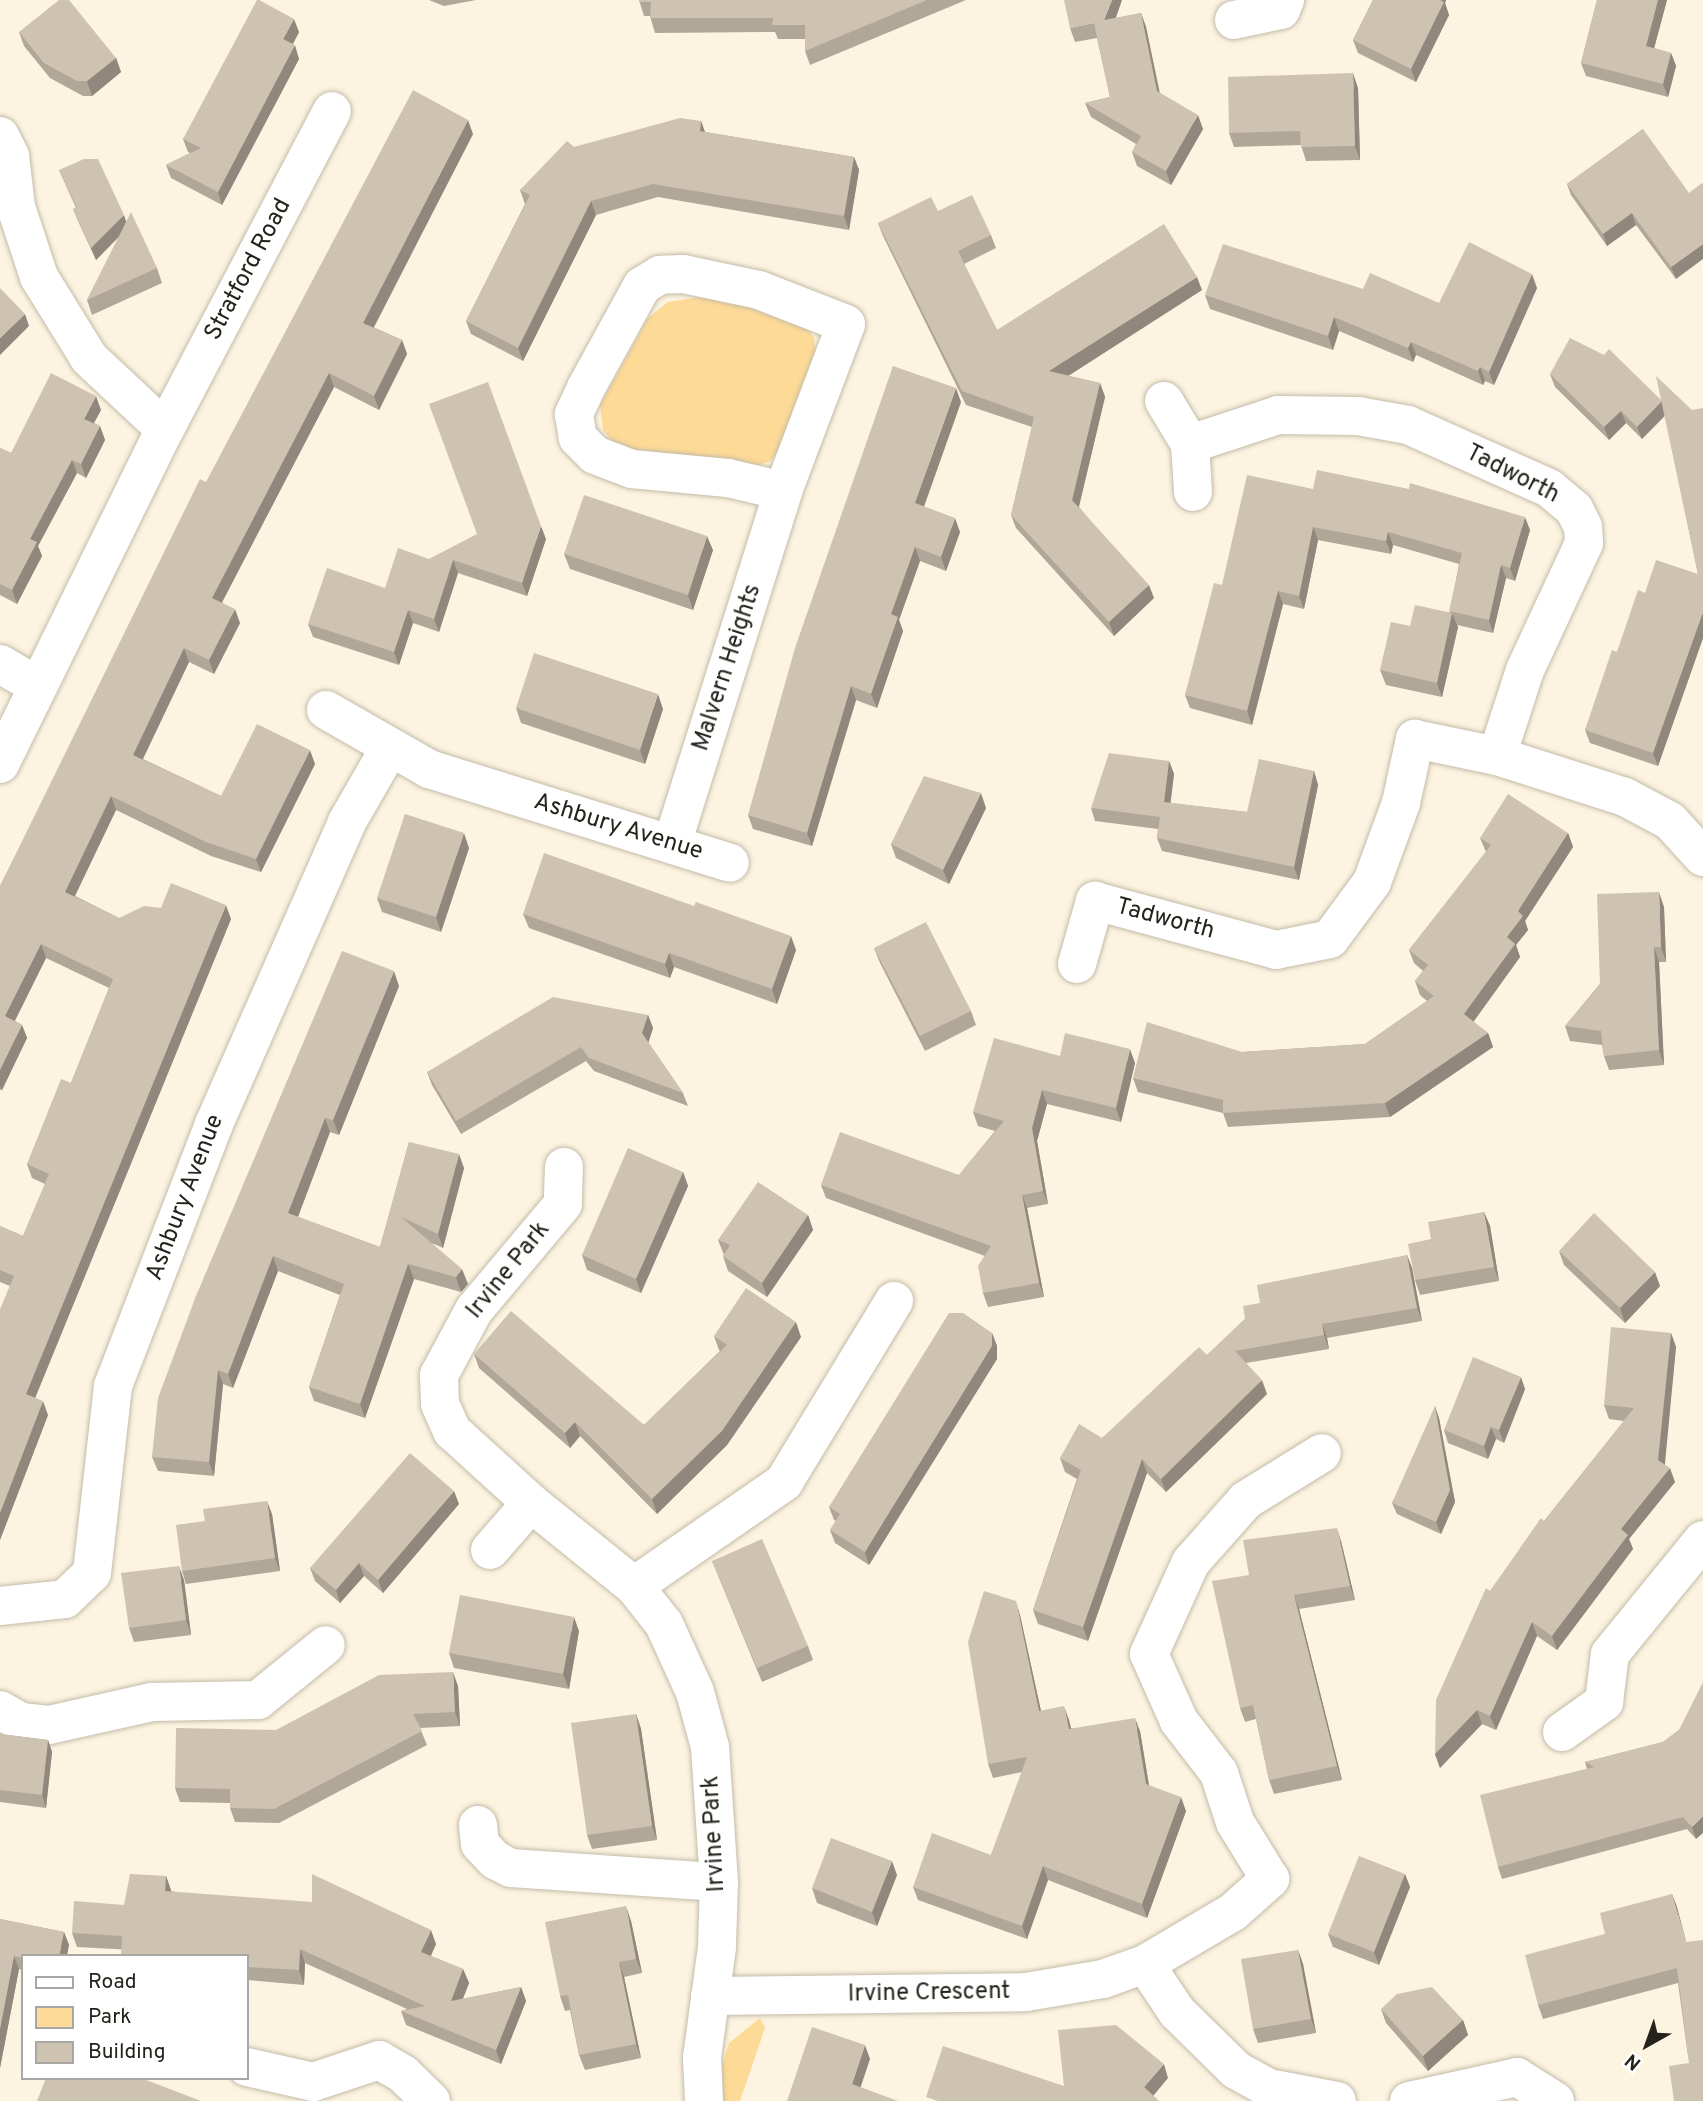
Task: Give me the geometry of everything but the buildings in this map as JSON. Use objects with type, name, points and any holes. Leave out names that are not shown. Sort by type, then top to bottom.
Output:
[{"type":"street","points":[[1234,20],[1281,10],[1285,0]]},
{"type":"street","name":"Stratford Road","points":[[0,764],[36,685],[165,429],[332,111]]},
{"type":"street","points":[[0,136],[10,156],[16,207],[39,277],[89,358],[165,429]]},
{"type":"street","name":"Malvern Heights","points":[[672,844],[783,491],[846,324],[759,290],[683,274],[660,275],[642,286],[574,414],[578,438],[595,455],[632,469],[728,478],[783,491]]},
{"type":"street","points":[[1164,401],[1190,444],[1193,492]]},
{"type":"street","name":"Tadworth","points":[[1190,444],[1278,415],[1383,420],[1408,425],[1549,488],[1574,509],[1583,527],[1584,543],[1525,670],[1497,756]]},
{"type":"street","points":[[0,664],[36,685]]},
{"type":"street","name":"Ashbury Avenue","points":[[326,710],[389,749],[429,769],[730,863]]},
{"type":"street","name":"Tadworth","points":[[1077,964],[1094,901],[1276,950],[1330,939],[1372,883],[1401,803],[1415,739],[1497,756],[1625,797],[1670,821],[1703,857]]},
{"type":"street","name":"Ashbury Avenue","points":[[0,1606],[65,1599],[92,1573],[113,1386],[214,1124],[347,822],[389,749]]},
{"type":"street","name":"Irvine Park","points":[[564,1167],[563,1204],[474,1310],[439,1374],[440,1405],[452,1431],[531,1503],[634,1586],[664,1624],[695,1692],[710,1747],[719,1882],[702,2058],[704,2101]]},
{"type":"street","points":[[634,1586],[784,1482],[894,1301]]},
{"type":"street","name":"Irvine Crescent","points":[[710,1996],[1026,1993],[1103,1979],[1145,1964],[1233,1912],[1270,1879],[1236,1822],[1219,1773],[1179,1721],[1149,1654],[1191,1562],[1246,1500],[1322,1453]]},
{"type":"street","points":[[489,1550],[531,1503]]},
{"type":"street","points":[[1562,1732],[1604,1702],[1610,1654],[1703,1540]]},
{"type":"street","points":[[0,1710],[21,1722],[49,1725],[152,1702],[258,1700],[326,1645]]},
{"type":"street","points":[[478,1825],[480,1844],[511,1868],[719,1882]]},
{"type":"street","points":[[1145,1964],[1177,2012],[1236,2070],[1268,2088],[1337,2101]]},
{"type":"street","points":[[248,2067],[313,2082],[379,2060],[403,2074],[431,2101]]},
{"type":"street","points":[[1409,2101],[1517,2077],[1555,2101]]},
{"type":"green space","points":[[707,296],[755,306],[805,326],[814,338],[816,357],[781,446],[771,461],[759,465],[645,453],[613,443],[603,430],[600,405],[648,318],[668,302]]},
{"type":"green space","points":[[760,2018],[765,2028],[740,2101],[723,2101],[722,2066],[729,2043]]}]
